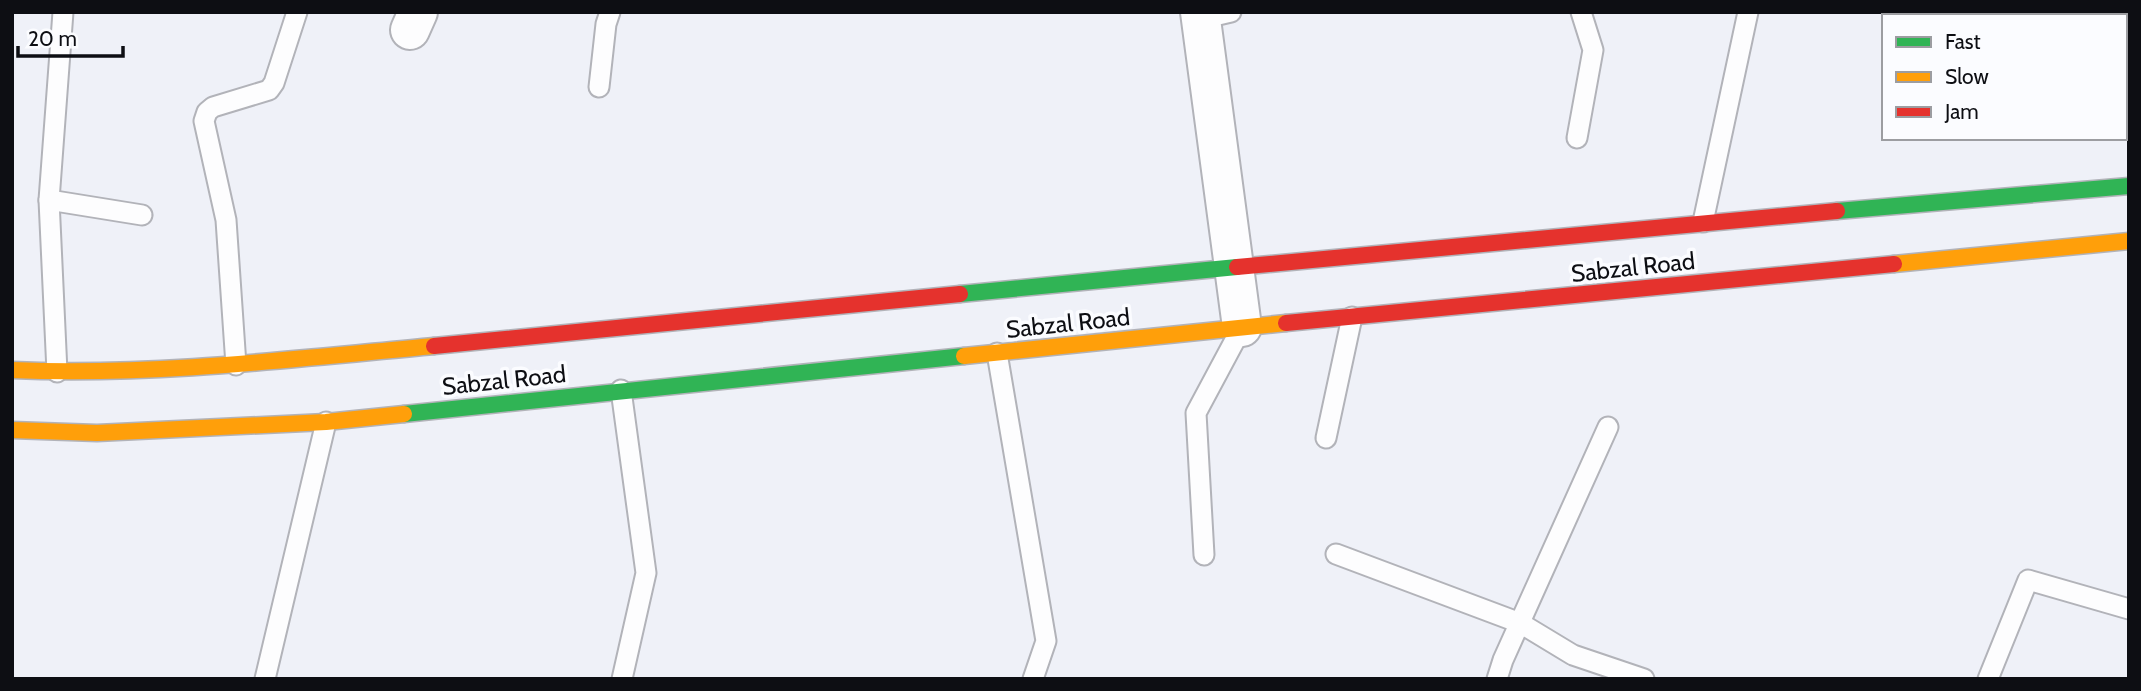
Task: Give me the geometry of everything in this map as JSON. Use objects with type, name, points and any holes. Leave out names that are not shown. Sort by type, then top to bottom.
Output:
[{"type":"main road","name":"Sabzal Road","points":[[12,369],[57,372],[236,365],[1235,266],[1703,222],[2129,186]]},
{"type":"main road","name":"Sabzal Road","points":[[12,430],[97,433],[326,422],[1242,327],[2129,241]]},
{"type":"street","points":[[1210,14],[1242,327]]},
{"type":"lane","points":[[57,372],[49,200],[63,12]]},
{"type":"lane","points":[[236,365],[226,220],[204,121],[207,112],[214,107],[270,90],[297,12]]},
{"type":"lane","points":[[599,87],[606,24],[610,12]]},
{"type":"lane","points":[[1577,138],[1593,50],[1581,12]]},
{"type":"lane","points":[[1703,222],[1748,12]]},
{"type":"lane","points":[[49,200],[142,215]]},
{"type":"lane","points":[[1326,438],[1352,317]]},
{"type":"lane","points":[[1204,555],[1196,413],[1242,327]]},
{"type":"lane","points":[[997,354],[1046,641],[1033,679]]},
{"type":"lane","points":[[621,390],[646,573],[622,679]]},
{"type":"lane","points":[[265,679],[326,422]]},
{"type":"lane","points":[[1497,679],[1503,660],[1608,427]]},
{"type":"lane","points":[[1336,554],[1520,623],[1573,655],[1644,679]]},
{"type":"lane","points":[[1988,679],[2028,580],[2129,609]]},
{"type":"traffic: fast","points":[[1837,211],[2129,186]]},
{"type":"traffic: fast","points":[[960,294],[1237,267]]},
{"type":"traffic: fast","points":[[404,414],[964,356]]},
{"type":"traffic: slow","points":[[1894,264],[2129,241]]},
{"type":"traffic: slow","points":[[964,356],[1286,323]]},
{"type":"traffic: slow","points":[[12,370],[118,371],[171,368],[434,346]]},
{"type":"traffic: slow","points":[[12,430],[97,433],[326,422],[404,414]]},
{"type":"traffic: jam","points":[[1237,267],[1837,211]]},
{"type":"traffic: jam","points":[[1286,323],[1894,264]]},
{"type":"traffic: jam","points":[[434,346],[960,294]]}]
